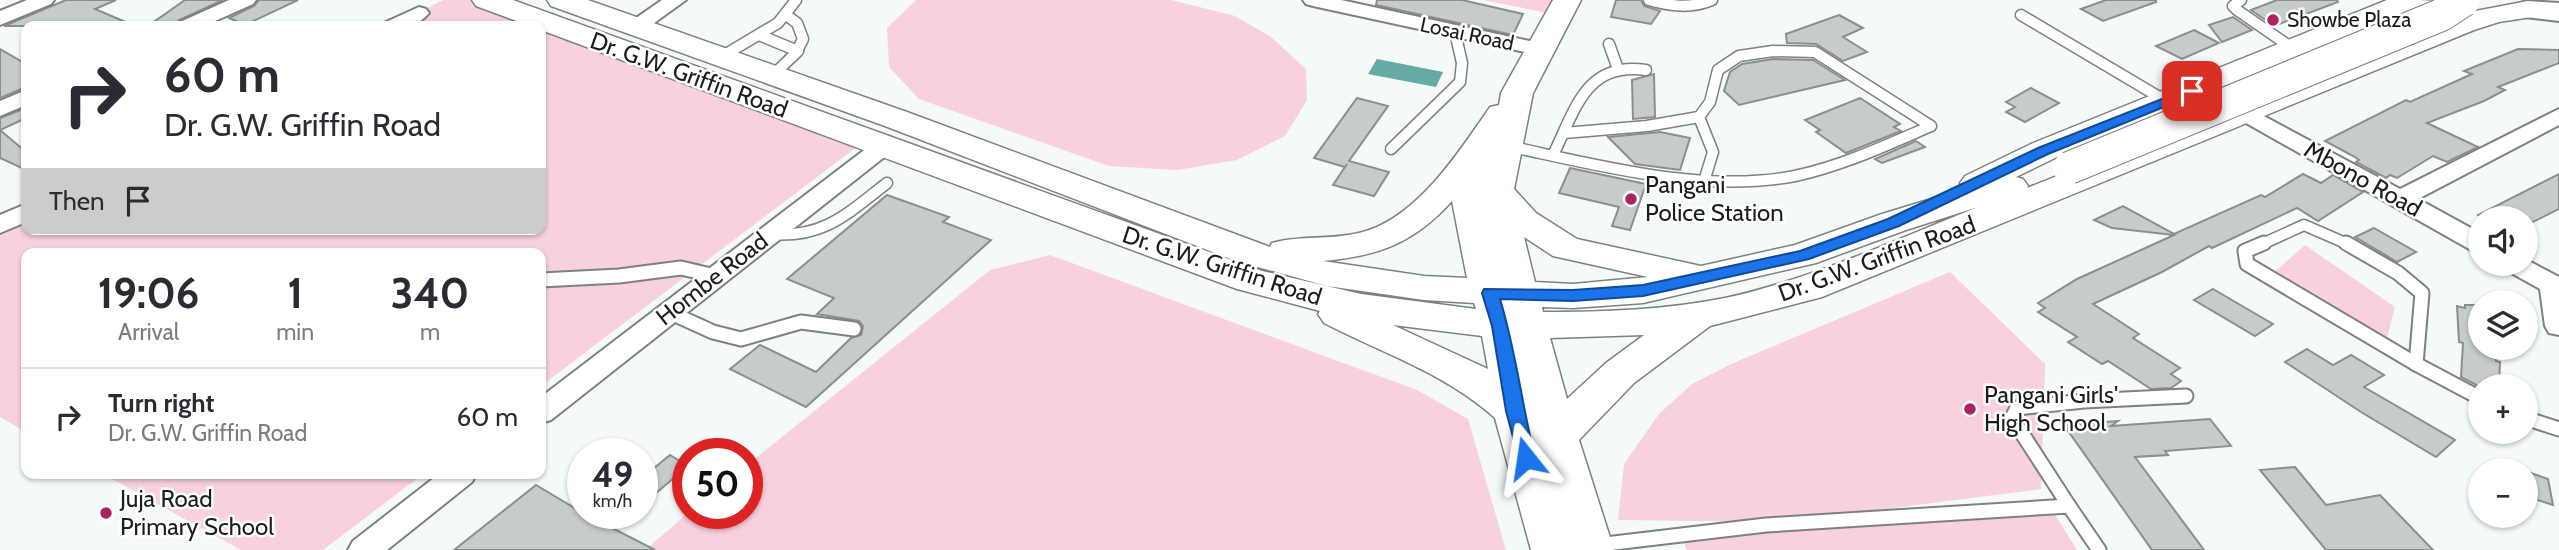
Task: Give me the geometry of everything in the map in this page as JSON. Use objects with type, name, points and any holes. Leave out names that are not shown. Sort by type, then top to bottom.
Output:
[{"type":"main road","name":"Dr. G.W. Griffin Road","points":[[486,0],[543,21]]},
{"type":"main road","name":"Dr. G.W. Griffin Road","points":[[561,0],[773,75],[1249,253],[1327,274],[1423,288],[1510,310],[1573,296],[1643,291],[1803,255],[1894,222],[2069,168]]},
{"type":"main road","points":[[1514,411],[1510,310],[1491,149],[1493,124],[1517,93],[1567,0]]},
{"type":"main road","name":"Dr. G.W. Griffin Road","points":[[1894,222],[2043,151],[2384,15],[2408,0]]},
{"type":"main road","points":[[1923,245],[2069,168],[2429,20],[2456,8],[2462,12],[2459,16],[2454,10],[2423,0]]},
{"type":"main road","name":"Dr. G.W. Griffin Road","points":[[546,22],[1250,280],[1306,297],[1510,310],[1643,322],[1704,315],[1809,288],[1923,245],[2426,41],[2462,12],[2528,10]]},
{"type":"main road","points":[[2528,10],[2559,12]]},
{"type":"main road","points":[[1249,253],[1327,250],[1362,245],[1391,234],[1417,218],[1491,149]]},
{"type":"main road","points":[[1491,149],[1469,185],[1470,210],[1557,437],[1578,548]]},
{"type":"main road","points":[[1497,190],[1524,221],[1566,248],[1684,274],[1722,275]]},
{"type":"main road","points":[[1306,297],[1362,328],[1458,368],[1491,388],[1514,411],[1578,548]]},
{"type":"main road","points":[[1557,437],[1608,380],[1636,357],[1704,315]]},
{"type":"street","points":[[0,19],[44,0]]},
{"type":"street","points":[[198,21],[246,0]]},
{"type":"street","points":[[636,27],[676,0]]},
{"type":"street","name":"Losai Road","points":[[1313,0],[1539,49]]},
{"type":"street","points":[[403,21],[419,13]]},
{"type":"street","points":[[0,109],[21,99]]},
{"type":"street","name":"Mbono Road","points":[[2247,114],[2468,237]]},
{"type":"street","points":[[2399,199],[2559,116]]},
{"type":"street","name":"Hombe Road","points":[[546,408],[884,146]]},
{"type":"street","points":[[2536,276],[2556,287],[2559,326]]},
{"type":"street","points":[[363,550],[455,479]]},
{"type":"lane","points":[[721,57],[759,35],[786,15],[796,0]]},
{"type":"lane","points":[[1650,0],[1690,6],[1712,0]]},
{"type":"lane","points":[[2241,0],[2233,6],[2237,10],[2295,50]]},
{"type":"lane","points":[[773,75],[798,51],[804,38],[804,32],[797,22],[786,15]]},
{"type":"lane","points":[[2021,15],[2166,101]]},
{"type":"lane","points":[[1391,149],[1460,82],[1465,70],[1464,58],[1457,48],[1455,32]]},
{"type":"lane","points":[[759,35],[798,51]]},
{"type":"lane","points":[[1609,44],[1618,69]]},
{"type":"lane","points":[[1491,149],[1553,155],[1683,178],[1774,179],[1807,172],[1882,148],[1931,126],[1815,52],[1773,51],[1739,56],[1718,70],[1710,102],[1699,117],[1647,126],[1564,133]]},
{"type":"lane","points":[[1553,155],[1586,88],[1599,77],[1618,69],[1646,70]]},
{"type":"lane","points":[[1699,117],[1713,152],[1705,178]]},
{"type":"lane","points":[[769,234],[798,237],[819,233],[887,183]]},
{"type":"lane","points":[[2416,364],[2423,293],[2412,281],[2330,234],[2304,225],[2245,251],[2247,264],[2416,364],[2468,392]]},
{"type":"lane","points":[[546,280],[619,276],[681,268],[715,276]]},
{"type":"lane","points":[[669,312],[722,335],[740,339],[802,322],[854,329]]},
{"type":"lane","points":[[2099,550],[2012,418],[2017,408],[2084,401],[2186,396]]},
{"type":"lane","points":[[2538,422],[2559,429]]},
{"type":"lane","points":[[1578,548],[1766,525],[2069,506]]},
{"type":"shaded area","points":[[443,0],[486,0],[543,21],[402,21]]},
{"type":"shaded area","points":[[916,0],[1171,0],[1235,16],[1271,37],[1306,69],[1307,100],[1285,136],[1237,160],[1177,170],[1109,166],[919,99],[889,67],[887,28]]},
{"type":"shaded area","points":[[1483,0],[1567,0],[1558,15]]},
{"type":"shaded area","points":[[546,22],[866,140],[546,382],[546,248],[21,248],[21,429],[0,417],[0,228],[21,217],[21,235],[546,235]]},
{"type":"shaded area","points":[[2305,245],[2395,307],[2384,349],[2269,277]]},
{"type":"shaded area","points":[[1050,255],[1417,390],[1468,419],[1506,550],[645,550],[672,527],[672,529],[763,529],[763,452],[990,270]]},
{"type":"shaded area","points":[[1950,272],[2045,364],[2041,489],[1785,522],[1618,520],[1624,464],[1659,414],[1692,384],[1731,364]]},
{"type":"shaded area","points":[[112,479],[416,479],[323,550],[241,550]]},
{"type":"shaded area","points":[[2054,513],[2077,550],[1687,550],[1680,533]]},
{"type":"water","points":[[1377,59],[1443,72],[1436,87],[1368,74]]},
{"type":"building","points":[[66,0],[116,0],[95,9],[123,21],[21,21],[21,26],[4,26]]},
{"type":"building","points":[[185,0],[223,0],[178,21],[155,21]]},
{"type":"building","points":[[259,0],[298,0],[253,21],[236,21],[229,18],[254,6]]},
{"type":"building","points":[[1377,0],[1462,0],[1523,14],[1513,35],[1376,5]]},
{"type":"building","points":[[1616,0],[1641,0],[1644,6],[1660,11],[1651,24],[1611,17]]},
{"type":"building","points":[[2106,0],[2156,2],[2103,21],[2081,9]]},
{"type":"building","name":"Showbe Plaza","points":[[2277,0],[2338,2],[2274,26],[2251,10]]},
{"type":"building","points":[[1839,15],[1863,28],[1843,37],[1867,52],[1843,61],[1816,44],[1787,43],[1786,34]]},
{"type":"building","points":[[2233,17],[2252,30],[2222,42],[2209,25]]},
{"type":"building","points":[[2194,30],[2219,43],[2182,59],[2156,46]]},
{"type":"building","points":[[0,49],[21,61],[21,89],[0,98]]},
{"type":"building","points":[[2518,49],[2559,50],[2559,63],[2498,87],[2505,90],[2484,101],[2427,123],[2478,147],[2447,162],[2433,156],[2397,178],[2390,175],[2386,178],[2325,141],[2406,100],[2410,102],[2472,74],[2464,71]]},
{"type":"building","points":[[1773,59],[1813,60],[1845,80],[1739,105],[1724,91],[1730,72],[1742,64]]},
{"type":"building","points":[[1654,74],[1655,117],[1633,119],[1632,80]]},
{"type":"building","points":[[2031,88],[2059,103],[2025,122],[2006,112],[2015,107],[2006,102]]},
{"type":"building","points":[[1357,98],[1388,106],[1349,161],[1389,172],[1374,196],[1333,185],[1345,167],[1314,158]]},
{"type":"building","points":[[1860,98],[1900,124],[1894,127],[1901,131],[1846,153],[1816,132],[1820,130],[1805,120]]},
{"type":"building","points":[[21,110],[21,120],[0,130],[0,118]]},
{"type":"building","points":[[0,130],[21,148],[21,168],[0,158]]},
{"type":"building","points":[[1660,132],[1690,138],[1680,170],[1635,164],[1608,137]]},
{"type":"building","points":[[1916,141],[1925,147],[1882,163],[1875,159]]},
{"type":"building","name":"Pangani Police Station","points":[[1570,168],[1646,184],[1630,230],[1612,226],[1619,207],[1559,193]]},
{"type":"building","points":[[2303,174],[2321,183],[2333,175],[2363,192],[2318,221],[2297,208],[2212,248],[2209,246],[2162,272],[2093,304],[2139,334],[2133,338],[2180,368],[2171,374],[2181,381],[2171,388],[2151,389],[2108,361],[2102,364],[2068,342],[2077,337],[2038,312],[2045,308],[2038,303],[2077,279],[2174,235],[2112,228],[2094,220],[2123,206],[2174,234],[2261,195],[2265,197]]},
{"type":"building","points":[[2559,174],[2559,209],[2538,220],[2538,206],[2496,206]]},
{"type":"building","points":[[887,195],[949,217],[943,222],[991,240],[806,407],[730,369],[760,345],[816,372],[851,338],[861,335],[863,326],[859,321],[817,314],[834,298],[787,279]]},
{"type":"building","points":[[2374,228],[2416,252],[2397,262],[2355,237]]},
{"type":"building","points":[[2213,289],[2273,324],[2255,336],[2194,300]]},
{"type":"building","points":[[2465,305],[2468,305],[2468,360],[2496,360],[2500,362],[2500,374],[2468,374],[2468,381],[2461,377],[2463,343],[2459,342],[2457,306],[2465,308]]},
{"type":"building","points":[[2307,349],[2333,365],[2351,355],[2384,375],[2364,387],[2455,440],[2436,457],[2285,362]]},
{"type":"building","points":[[2210,419],[2231,446],[2165,451],[2168,455],[2135,457],[2204,550],[2152,550],[2064,425],[2118,421],[2111,426]]},
{"type":"building","points":[[672,456],[672,480],[658,491],[658,465]]},
{"type":"building","points":[[2295,467],[2326,505],[2380,495],[2433,550],[2326,550],[2260,470]]},
{"type":"building","points":[[2538,476],[2548,479],[2553,505],[2538,500]]},
{"type":"building","points":[[536,485],[567,503],[567,529],[614,529],[655,550],[454,550]]},
{"type":"place","name":"Showbe Plaza","points":[[2273,20]]},
{"type":"place","name":"Pangani Police Station","points":[[1631,199]]},
{"type":"place","name":"Pangani Girls' High School","points":[[1970,409]]},
{"type":"place","name":"Juja Road Primary School","points":[[106,513]]},
{"type":"route","points":[[1526,458],[1514,411],[1500,326],[1490,293],[1573,296],[1643,291],[1803,255],[1894,222],[2043,151],[2192,91]]}]
